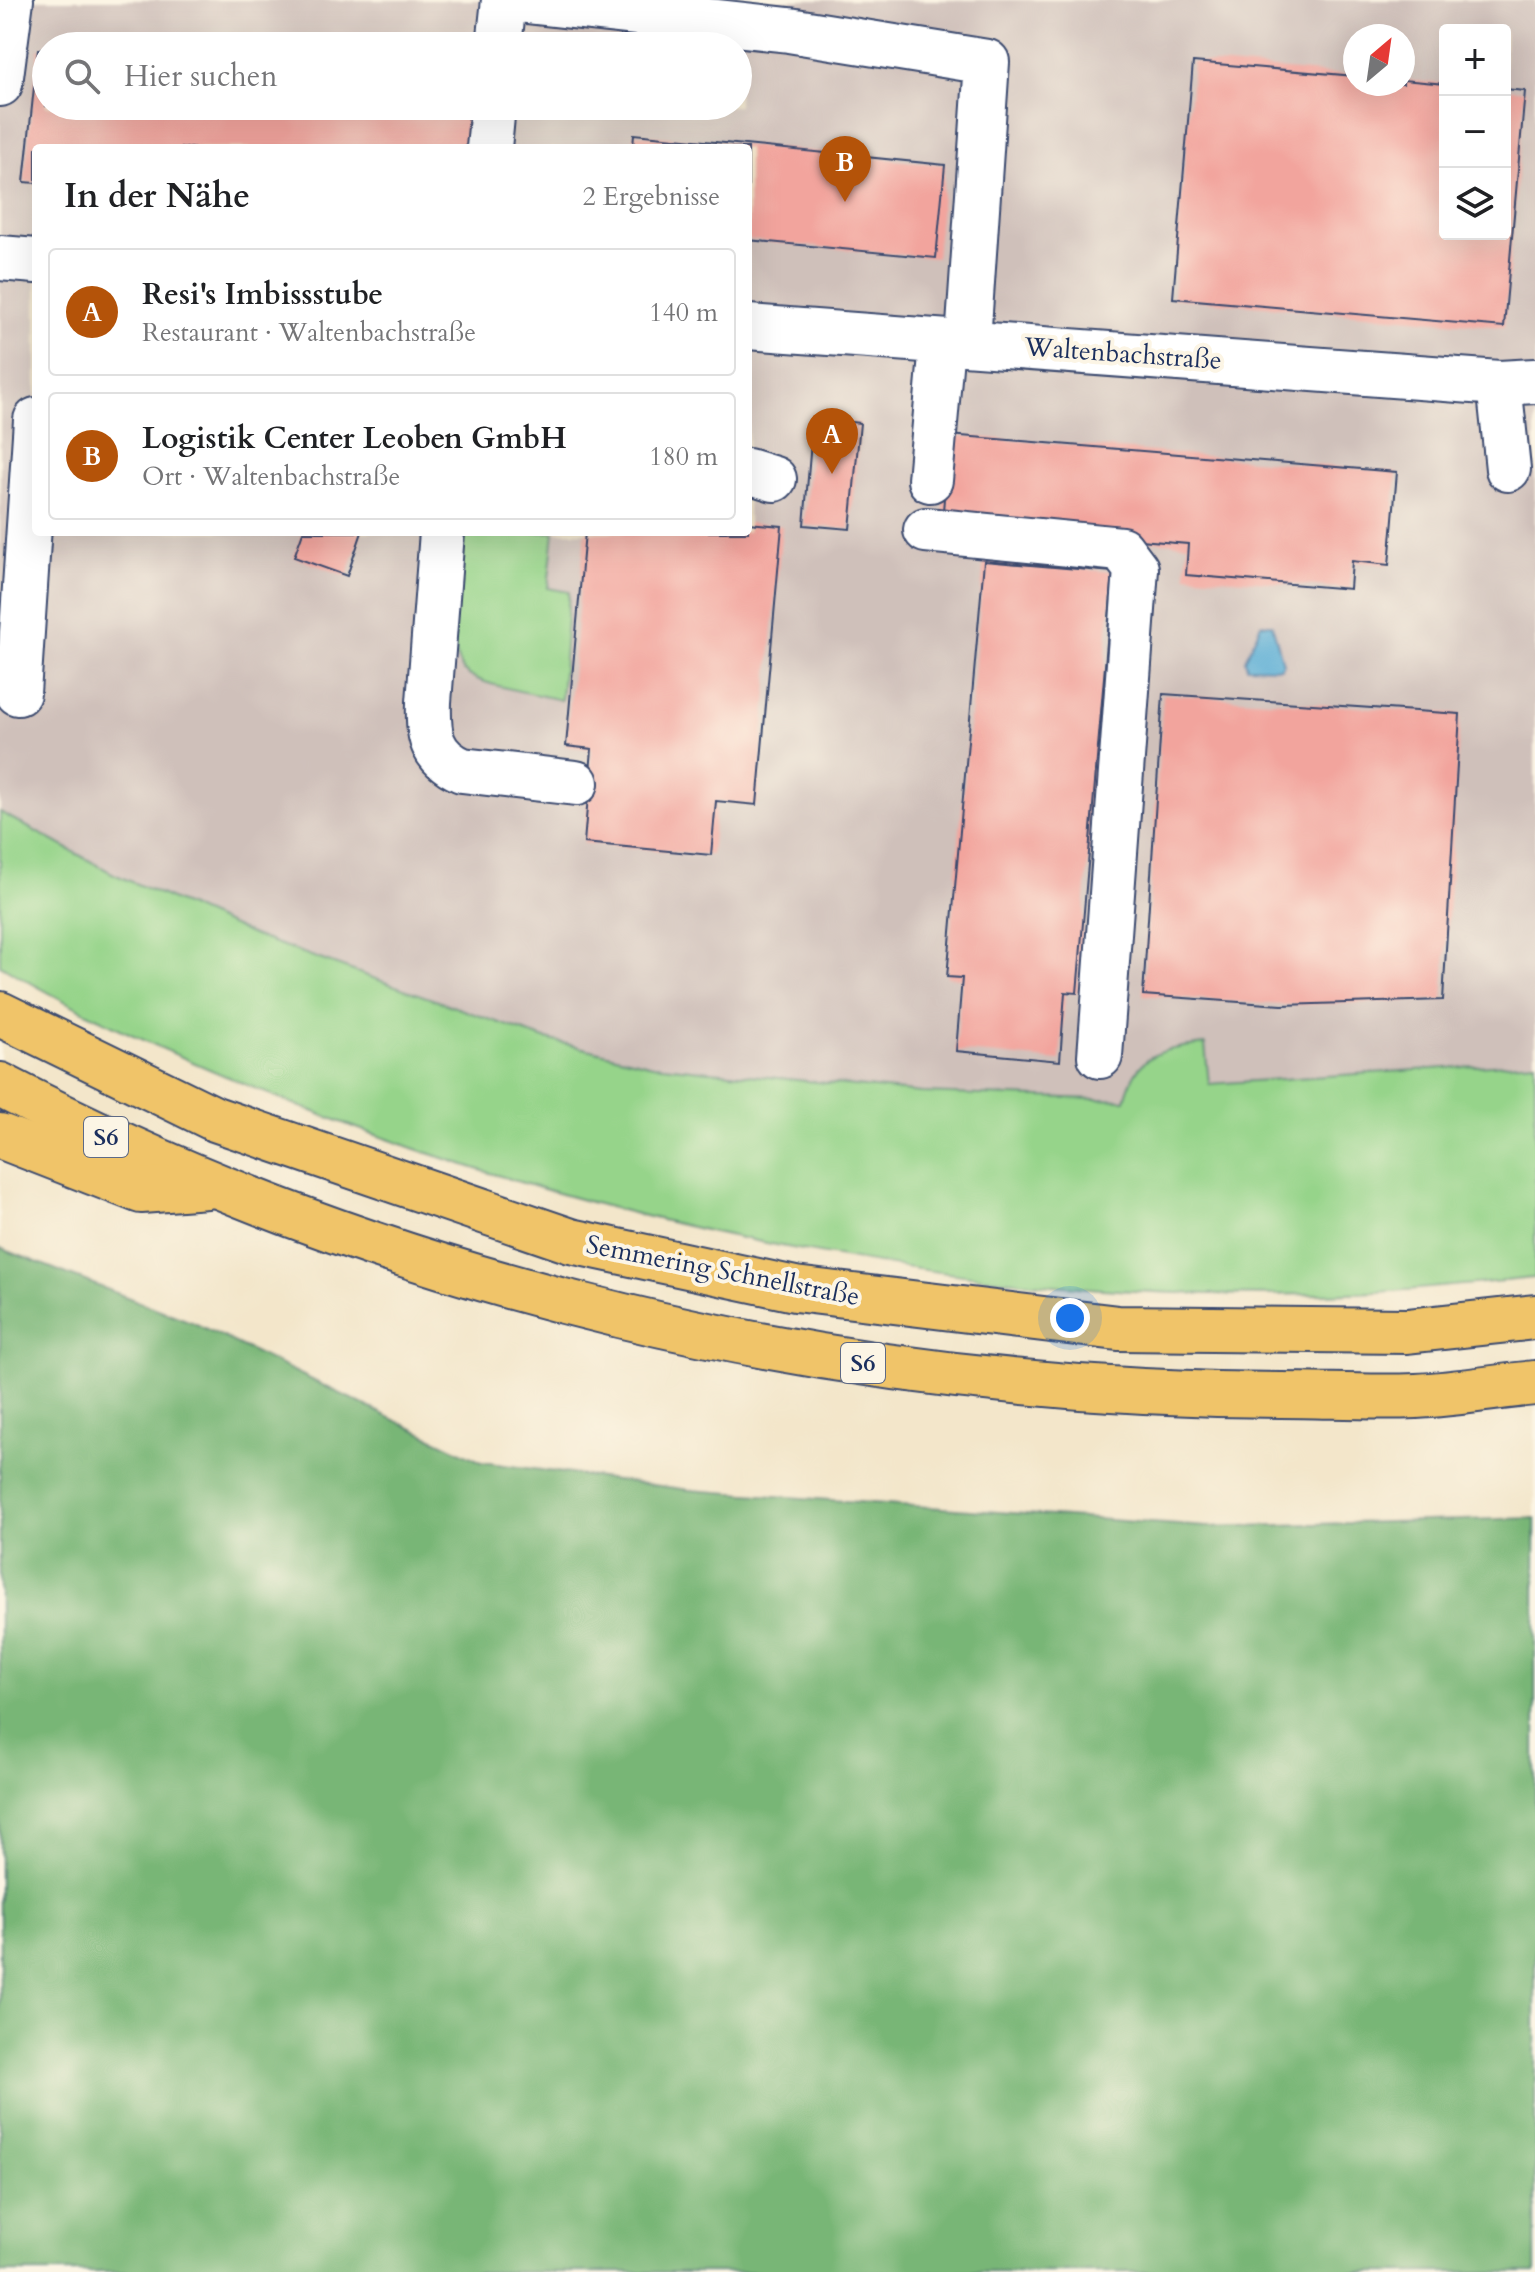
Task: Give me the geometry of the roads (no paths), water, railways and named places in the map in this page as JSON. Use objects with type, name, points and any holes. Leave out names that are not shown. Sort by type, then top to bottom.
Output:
[{"type":"highway","name":"Semmering Schnellstraße","points":[[0,1014],[215,1119],[571,1241],[795,1289],[1118,1328],[1407,1331],[1535,1317]]},
{"type":"highway","name":"S6","points":[[0,1085],[214,1186],[469,1277],[703,1337],[937,1375],[1176,1394],[1417,1396],[1535,1383]]},
{"type":"highway","points":[[0,1136],[141,1191],[214,1186]]},
{"type":"street","points":[[0,84],[11,0]]},
{"type":"street","points":[[501,32],[504,0]]},
{"type":"street","points":[[517,0],[789,30],[987,62],[955,342],[930,480]]},
{"type":"street","points":[[489,144],[492,120]]},
{"type":"street","points":[[0,258],[32,261]]},
{"type":"street","name":"Waltenbachstraße","points":[[752,327],[1517,382]]},
{"type":"street","points":[[1508,469],[1517,382]]},
{"type":"street","points":[[18,693],[32,481]]},
{"type":"street","points":[[926,530],[1121,549],[1136,569],[1100,1056]]},
{"type":"street","points":[[442,536],[429,702],[428,730],[434,749],[447,764],[462,770],[576,783]]},
{"type":"water","points":[[1261,624],[1272,624],[1283,663],[1281,668],[1247,667],[1245,660]]},
{"type":"place","name":"Logistik Center Leoben GmbH","points":[[845,202]]},
{"type":"place","name":"Resi's Imbissstube","points":[[832,474]]}]
